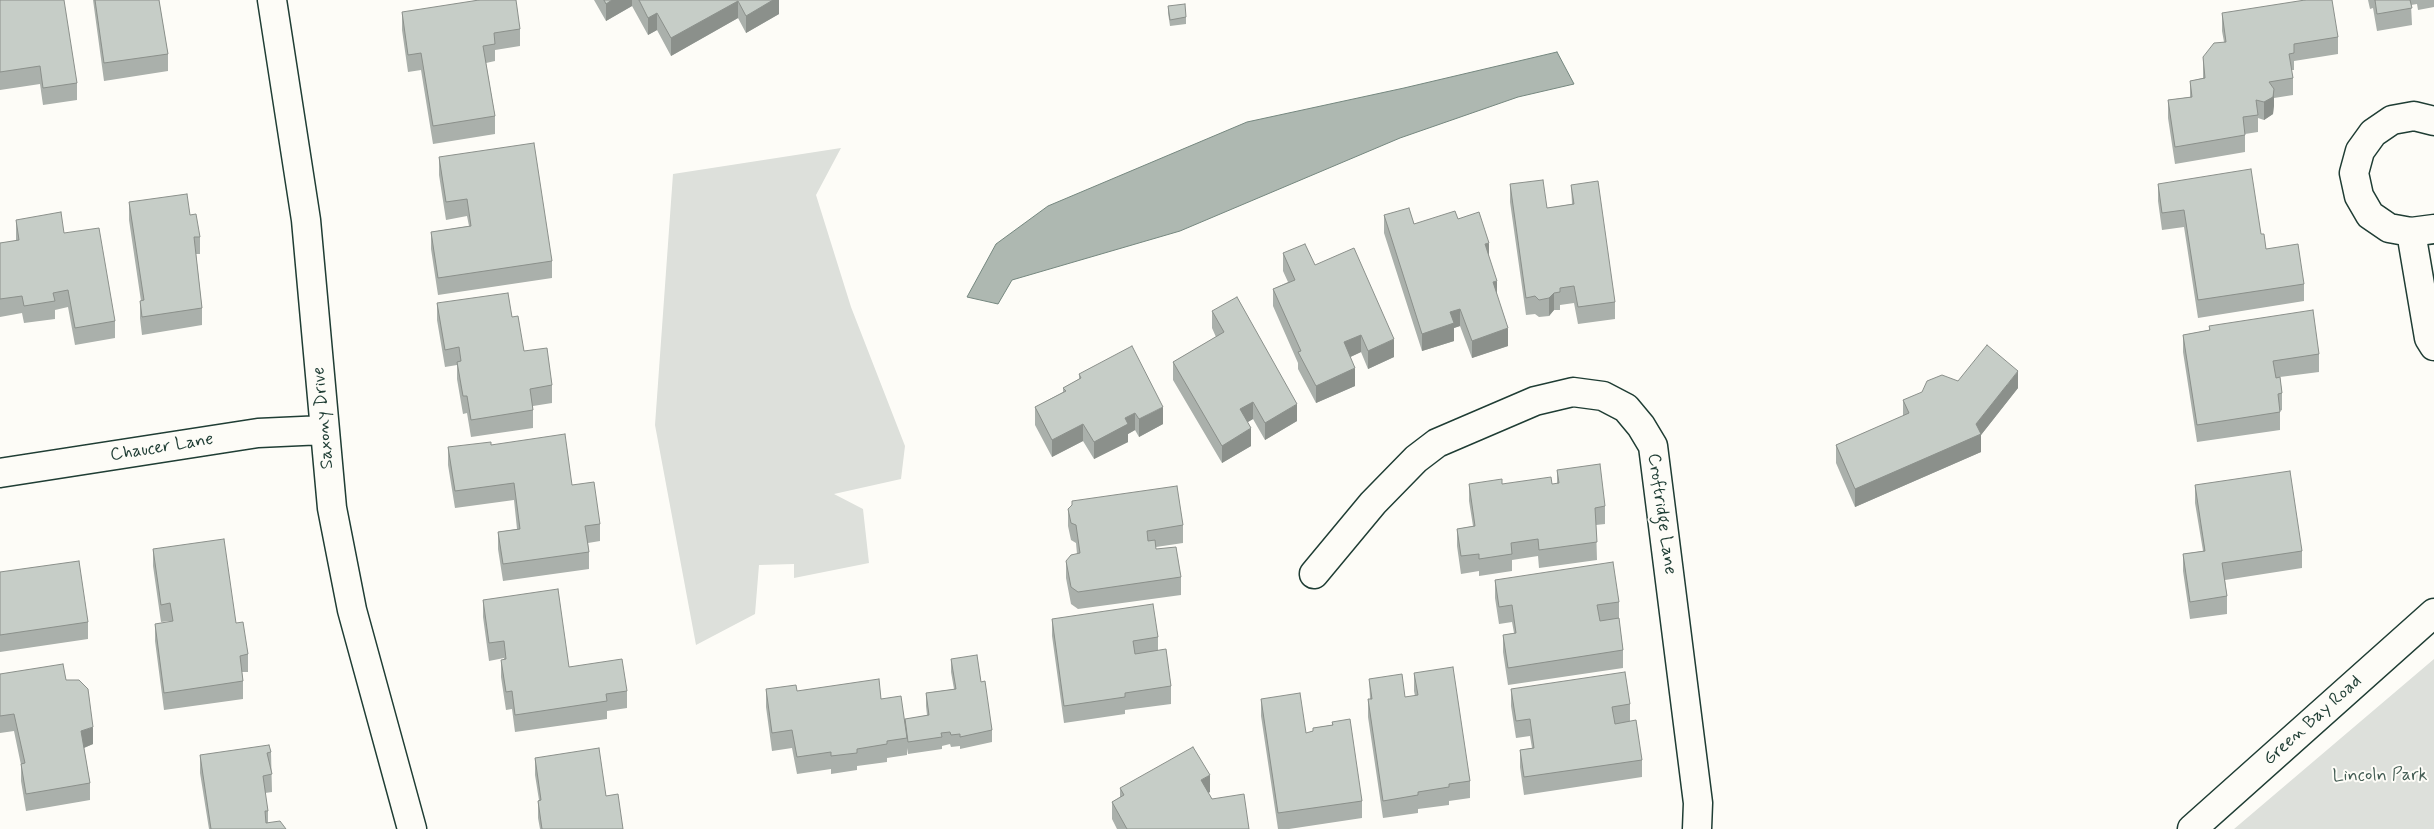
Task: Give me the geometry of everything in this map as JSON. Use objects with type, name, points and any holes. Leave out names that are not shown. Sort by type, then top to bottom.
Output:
[{"type":"street","name":"Saxony Drive","points":[[272,0],[306,220],[332,508],[352,610],[412,829]]},
{"type":"street","points":[[2434,121],[2414,116],[2392,120],[2373,133],[2360,151],[2354,173],[2358,196],[2370,215],[2389,228],[2422,230],[2429,338],[2434,346]]},
{"type":"street","name":"Croftridge Lane","points":[[1314,574],[1373,503],[1416,458],[1437,443],[1535,401],[1573,392],[1603,396],[1626,408],[1641,426],[1653,446],[1698,803],[1697,829]]},
{"type":"street","name":"Chaucer Lane","points":[[0,473],[258,434],[324,430]]},
{"type":"street","name":"Green Bay Road","points":[[2192,829],[2434,613]]},
{"type":"green space","points":[[841,148],[816,195],[851,307],[905,446],[901,479],[834,494],[863,509],[869,563],[794,578],[794,564],[759,565],[755,614],[696,645],[655,425],[673,174]]},
{"type":"green space","name":"Lincoln Park","points":[[2434,659],[2434,829],[2234,829]]},
{"type":"shaded area","points":[[1557,52],[1574,84],[1518,97],[1400,138],[1180,231],[1012,280],[998,304],[967,297],[996,244],[1048,206],[1247,122]]},
{"type":"building","points":[[0,0],[64,0],[77,83],[43,88],[40,66],[0,72]]},
{"type":"building","points":[[95,0],[159,0],[168,54],[104,63]]},
{"type":"building","points":[[479,0],[516,0],[520,29],[494,33],[495,44],[483,46],[495,116],[433,126],[421,53],[408,55],[402,12]]},
{"type":"building","points":[[604,0],[612,0],[606,4]]},
{"type":"building","points":[[639,0],[773,0],[746,16],[738,1],[671,38],[657,13],[648,18]]},
{"type":"building","points":[[2305,0],[2332,0],[2338,37],[2294,44],[2294,53],[2289,54],[2293,78],[2269,82],[2274,89],[2273,97],[2264,102],[2256,100],[2258,115],[2243,117],[2245,135],[2175,147],[2168,100],[2192,97],[2190,81],[2205,78],[2203,57],[2214,43],[2226,42],[2222,13]]},
{"type":"building","points":[[2375,0],[2410,0],[2412,8],[2377,14]]},
{"type":"building","points":[[1185,4],[1186,17],[1170,20],[1168,6]]},
{"type":"building","points":[[534,143],[552,261],[438,278],[431,232],[471,226],[467,199],[446,202],[439,157]]},
{"type":"building","points":[[2251,169],[2261,234],[2264,234],[2266,249],[2298,244],[2304,284],[2198,300],[2184,210],[2162,213],[2158,184]]},
{"type":"building","points":[[1543,180],[1547,208],[1574,204],[1571,185],[1598,181],[1615,302],[1578,307],[1574,286],[1560,288],[1560,292],[1554,293],[1549,298],[1539,300],[1535,296],[1526,298],[1510,184]]},
{"type":"building","points":[[187,194],[190,215],[196,214],[200,237],[194,237],[202,308],[142,317],[140,301],[144,300],[129,202]]},
{"type":"building","points":[[1409,208],[1414,224],[1455,211],[1458,219],[1479,212],[1489,243],[1485,244],[1497,281],[1493,282],[1508,328],[1472,341],[1460,309],[1450,312],[1454,323],[1422,334],[1384,215]]},
{"type":"building","points":[[61,212],[64,233],[99,228],[115,321],[75,328],[68,290],[53,293],[55,301],[24,306],[22,296],[0,299],[0,243],[19,240],[16,220]]},
{"type":"building","points":[[1305,244],[1315,265],[1354,248],[1394,339],[1368,351],[1361,335],[1344,342],[1355,368],[1316,386],[1298,352],[1301,351],[1273,289],[1295,280],[1283,253]]},
{"type":"building","points":[[508,293],[512,317],[518,316],[524,351],[547,348],[552,385],[530,389],[533,410],[471,420],[467,396],[463,396],[457,362],[461,361],[459,347],[445,350],[437,303]]},
{"type":"building","points":[[1237,297],[1297,404],[1265,423],[1253,402],[1240,409],[1251,428],[1222,446],[1173,362],[1224,332],[1212,311]]},
{"type":"building","points":[[2313,310],[2319,354],[2273,361],[2276,378],[2280,377],[2282,393],[2278,394],[2280,412],[2197,425],[2183,335],[2210,330],[2209,326]]},
{"type":"building","points":[[1987,345],[2018,371],[1976,424],[1981,434],[1855,489],[1836,445],[1909,413],[1903,400],[1922,392],[1927,381],[1942,375],[1958,381]]},
{"type":"building","points":[[1132,346],[1163,407],[1139,419],[1135,413],[1125,418],[1128,424],[1094,442],[1083,424],[1052,440],[1035,407],[1066,391],[1063,388],[1081,378],[1079,374]]},
{"type":"building","points":[[565,434],[572,485],[594,482],[600,524],[585,526],[589,552],[503,564],[498,532],[520,529],[514,483],[455,491],[448,447],[491,442],[491,445]]},
{"type":"building","points":[[1600,464],[1605,506],[1595,508],[1597,542],[1539,550],[1538,539],[1511,543],[1512,554],[1479,559],[1479,554],[1461,556],[1457,529],[1475,526],[1469,484],[1502,479],[1502,484],[1551,477],[1552,484],[1559,483],[1557,470]]},
{"type":"building","points":[[2290,471],[2302,551],[2222,563],[2227,596],[2190,602],[2183,554],[2205,551],[2195,485]]},
{"type":"building","points":[[1177,486],[1183,525],[1147,531],[1148,541],[1155,540],[1156,549],[1176,547],[1181,577],[1078,592],[1071,587],[1066,561],[1071,555],[1080,553],[1076,525],[1071,523],[1068,509],[1072,505],[1072,501]]},
{"type":"building","points":[[224,539],[236,623],[243,622],[248,654],[240,656],[243,681],[164,693],[155,624],[173,621],[170,603],[161,605],[153,549]]},
{"type":"building","points":[[79,561],[88,622],[0,635],[0,572]]},
{"type":"building","points":[[1613,562],[1619,602],[1597,605],[1600,621],[1619,618],[1623,650],[1508,668],[1503,635],[1516,633],[1512,605],[1499,607],[1495,580]]},
{"type":"building","points":[[558,589],[569,667],[622,659],[627,691],[606,694],[607,701],[515,715],[512,691],[506,692],[501,660],[506,659],[504,641],[489,643],[483,600]]},
{"type":"building","points":[[1153,604],[1158,637],[1133,641],[1135,654],[1166,649],[1171,686],[1125,693],[1125,697],[1064,706],[1052,619]]},
{"type":"building","points":[[977,655],[981,682],[985,681],[992,730],[960,737],[960,734],[941,733],[942,737],[908,742],[905,719],[929,715],[926,693],[956,689],[951,659]]},
{"type":"building","points":[[63,664],[66,680],[79,680],[88,689],[93,727],[81,731],[90,783],[26,794],[21,764],[25,763],[14,714],[0,716],[0,674]]},
{"type":"building","points":[[1453,667],[1470,781],[1449,784],[1449,787],[1418,792],[1418,795],[1383,801],[1368,699],[1372,699],[1369,679],[1402,674],[1405,697],[1418,695],[1414,673]]},
{"type":"building","points":[[1625,672],[1630,704],[1612,707],[1615,724],[1636,720],[1642,760],[1524,777],[1520,750],[1534,748],[1530,719],[1516,721],[1511,689]]},
{"type":"building","points":[[879,679],[881,699],[901,696],[907,738],[887,741],[887,744],[857,749],[857,753],[831,756],[831,752],[797,757],[792,730],[772,733],[766,689],[796,685],[797,691]]},
{"type":"building","points":[[1300,693],[1306,733],[1313,731],[1313,728],[1333,725],[1332,722],[1350,719],[1362,801],[1278,813],[1261,699]]},
{"type":"building","points":[[269,745],[271,752],[267,753],[272,774],[263,776],[268,811],[265,811],[266,823],[280,821],[286,829],[211,829],[200,755]]},
{"type":"building","points":[[1193,747],[1210,775],[1201,780],[1212,799],[1244,794],[1249,829],[1127,829],[1112,802],[1124,795],[1120,788]]},
{"type":"building","points":[[599,748],[606,796],[618,794],[623,829],[542,829],[538,801],[541,800],[535,758]]}]
